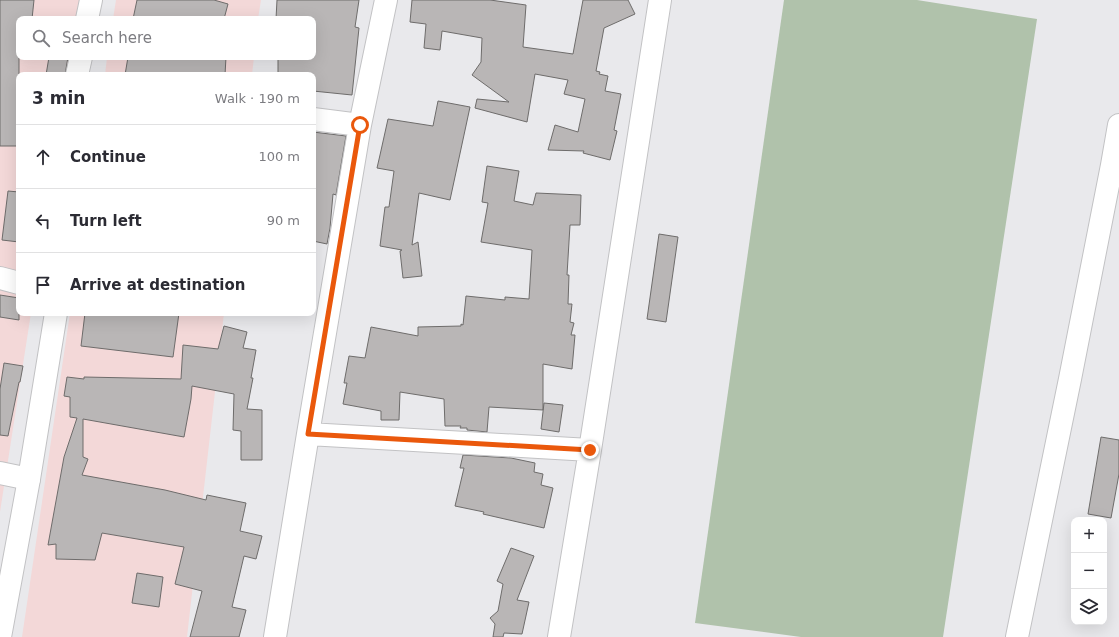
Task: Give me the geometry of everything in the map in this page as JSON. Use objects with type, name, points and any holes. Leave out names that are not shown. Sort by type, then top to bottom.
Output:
[{"type":"street","points":[[88,16],[91,0]]},
{"type":"street","points":[[275,637],[360,125],[386,0]]},
{"type":"street","points":[[559,637],[590,450],[660,0]]},
{"type":"street","points":[[78,72],[80,60]]},
{"type":"street","points":[[316,119],[360,125]]},
{"type":"street","points":[[1017,637],[1071,371],[1116,165],[1119,125]]},
{"type":"street","points":[[0,278],[16,282]]},
{"type":"street","points":[[0,637],[29,479],[56,316]]},
{"type":"street","points":[[308,434],[590,450]]},
{"type":"street","points":[[0,473],[29,479]]},
{"type":"shaded area","points":[[0,0],[81,0],[78,16],[16,16],[16,60],[72,60],[70,72],[16,72],[16,316],[31,316],[0,512]]},
{"type":"shaded area","points":[[116,0],[261,0],[258,16],[113,16]]},
{"type":"shaded area","points":[[107,60],[254,60],[252,72],[105,72]]},
{"type":"shaded area","points":[[70,316],[224,316],[187,637],[22,637]]},
{"type":"green space","points":[[784,0],[917,0],[1037,19],[943,637],[801,637],[695,623]]},
{"type":"building","points":[[0,0],[34,0],[32,16],[16,16],[16,60],[19,60],[19,72],[16,72],[16,146],[0,146]]},
{"type":"building","points":[[137,0],[214,0],[228,4],[225,16],[134,16]]},
{"type":"building","points":[[277,0],[359,0],[355,27],[359,28],[352,95],[316,91],[316,72],[278,72],[278,60],[316,60],[316,16],[276,16]]},
{"type":"building","points":[[412,0],[490,0],[526,5],[523,47],[573,54],[583,0],[628,0],[635,14],[604,28],[596,71],[600,72],[599,74],[608,76],[605,91],[621,94],[614,130],[617,131],[610,160],[583,153],[584,151],[548,150],[555,125],[578,132],[585,99],[564,94],[568,80],[535,74],[527,122],[475,108],[477,99],[509,102],[472,75],[481,62],[482,38],[442,31],[440,50],[424,48],[426,24],[410,22]]},
{"type":"building","points":[[48,60],[68,60],[66,72],[46,72]]},
{"type":"building","points":[[128,60],[226,60],[225,72],[126,72]]},
{"type":"building","points":[[438,101],[470,107],[450,200],[419,193],[412,245],[418,242],[422,276],[403,278],[400,251],[402,250],[380,246],[385,207],[389,207],[394,171],[377,168],[388,119],[433,126]]},
{"type":"building","points":[[316,132],[346,136],[336,195],[333,194],[327,244],[316,242]]},
{"type":"building","points":[[487,166],[519,171],[514,201],[533,205],[536,193],[581,195],[580,225],[570,225],[567,275],[569,275],[568,304],[572,304],[570,322],[574,323],[571,335],[575,335],[572,369],[543,364],[543,410],[489,407],[487,432],[467,430],[467,428],[460,428],[461,426],[445,426],[444,399],[400,392],[399,420],[381,420],[381,411],[343,404],[347,383],[344,383],[349,356],[365,358],[371,327],[418,336],[418,327],[463,325],[466,296],[505,300],[505,297],[529,299],[532,250],[481,242],[488,203],[482,202]]},
{"type":"building","points":[[8,191],[16,192],[16,242],[2,240]]},
{"type":"building","points":[[659,234],[678,237],[666,322],[647,319]]},
{"type":"building","points":[[0,295],[16,298],[16,316],[19,316],[19,320],[0,317]]},
{"type":"building","points":[[85,316],[179,316],[173,357],[81,346]]},
{"type":"building","points":[[224,326],[247,332],[243,348],[256,350],[251,378],[253,378],[247,409],[262,410],[262,460],[241,460],[241,431],[233,430],[234,394],[192,386],[184,437],[83,419],[83,457],[88,459],[82,475],[165,490],[206,500],[207,495],[246,503],[240,531],[262,536],[256,559],[244,556],[232,607],[246,610],[239,637],[190,637],[202,591],[175,584],[184,547],[102,533],[95,560],[56,559],[56,544],[48,545],[64,457],[77,418],[70,417],[70,397],[64,396],[67,377],[84,379],[84,377],[181,379],[183,345],[218,349]]},
{"type":"building","points":[[4,363],[23,366],[8,436],[0,435],[0,389]]},
{"type":"building","points":[[544,403],[563,405],[559,432],[541,429]]},
{"type":"building","points":[[1101,437],[1119,440],[1119,474],[1111,518],[1088,514]]},
{"type":"building","points":[[463,455],[511,458],[535,463],[534,472],[543,474],[541,485],[553,488],[544,528],[455,506],[464,468],[460,468]]},
{"type":"building","points":[[511,548],[534,556],[517,600],[529,602],[522,634],[504,633],[503,637],[493,637],[495,624],[490,618],[498,611],[503,584],[497,581]]},
{"type":"building","points":[[137,573],[163,577],[159,607],[132,603]]},
{"type":"route","points":[[360,125],[308,434],[590,450]]}]
